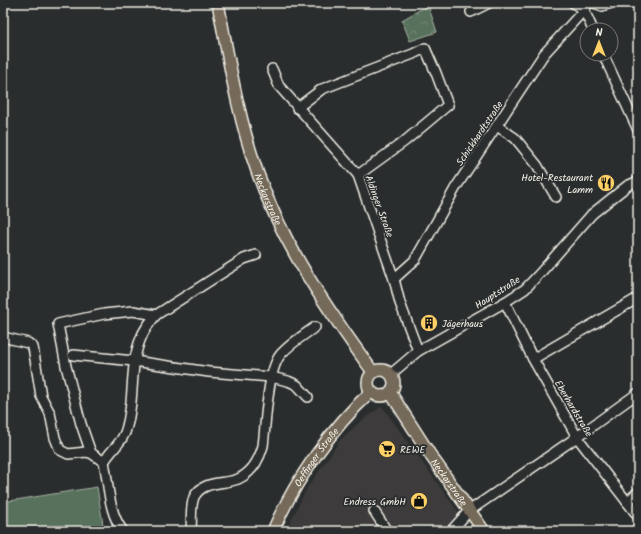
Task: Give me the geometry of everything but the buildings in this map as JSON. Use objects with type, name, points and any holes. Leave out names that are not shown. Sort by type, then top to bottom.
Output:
[{"type":"main road","name":"Neckarstraße","points":[[218,3],[238,110],[250,151],[266,195],[283,232],[317,293],[373,372]]},
{"type":"main road","points":[[377,370],[384,370],[391,374],[394,383],[390,392],[386,395],[380,396],[371,392],[368,382],[373,372],[377,370]]},
{"type":"main road","name":"Oeffinger Straße","points":[[273,531],[297,484],[313,460],[351,411],[371,392]]},
{"type":"main road","name":"Neckarstraße","points":[[390,392],[431,456],[484,531]]},
{"type":"street","points":[[471,12],[489,3]]},
{"type":"street","points":[[573,3],[586,6],[591,22]]},
{"type":"street","points":[[594,3],[602,6],[611,3]]},
{"type":"street","name":"Schickhardtstraße","points":[[394,279],[415,260],[456,187],[544,54],[586,6]]},
{"type":"street","points":[[297,108],[322,89],[425,48],[448,106],[405,141],[358,175]]},
{"type":"street","points":[[607,62],[638,130]]},
{"type":"street","name":"Aldinger Straße","points":[[272,69],[279,86],[358,175],[394,279],[400,303],[418,351]]},
{"type":"street","points":[[497,126],[515,138],[537,165],[556,197]]},
{"type":"street","name":"Hauptstraße","points":[[391,374],[418,351],[505,302],[525,288],[592,214],[627,186],[638,181]]},
{"type":"street","points":[[123,531],[113,513],[104,462],[120,443],[128,426],[133,386],[134,361],[140,338],[156,315],[244,259],[256,255]]},
{"type":"street","points":[[533,359],[638,298]]},
{"type":"street","name":"Eberhardstraße","points":[[505,302],[533,359],[577,437],[638,516]]},
{"type":"street","points":[[91,453],[81,424],[68,373],[58,324],[104,314],[133,311],[156,315]]},
{"type":"street","points":[[191,531],[192,506],[198,491],[207,485],[242,477],[253,468],[260,456],[263,446],[271,377],[275,363],[281,354],[315,327]]},
{"type":"street","points":[[3,337],[28,342],[32,347],[41,396],[50,414],[55,438],[60,450],[68,454],[86,452],[91,453],[104,462]]},
{"type":"street","points":[[73,355],[134,361],[203,371],[271,377],[297,385],[308,396]]},
{"type":"street","points":[[451,531],[469,510],[577,437],[638,393]]},
{"type":"street","points":[[627,502],[638,492]]},
{"type":"street","points":[[374,511],[387,531]]},
{"type":"shaded area","points":[[382,406],[466,523],[458,531],[286,531],[307,488],[341,439],[360,422]]},
{"type":"green space","points":[[428,5],[437,32],[410,41],[402,20]]},
{"type":"green space","points":[[97,487],[104,531],[3,531],[3,502]]},
{"type":"place","name":"Hotel-Restaurant Lamm","points":[[606,183]]},
{"type":"place","name":"Jägerhaus","points":[[429,323]]},
{"type":"place","name":"REWE","points":[[387,449]]},
{"type":"place","name":"Endress GmbH","points":[[419,501]]}]
